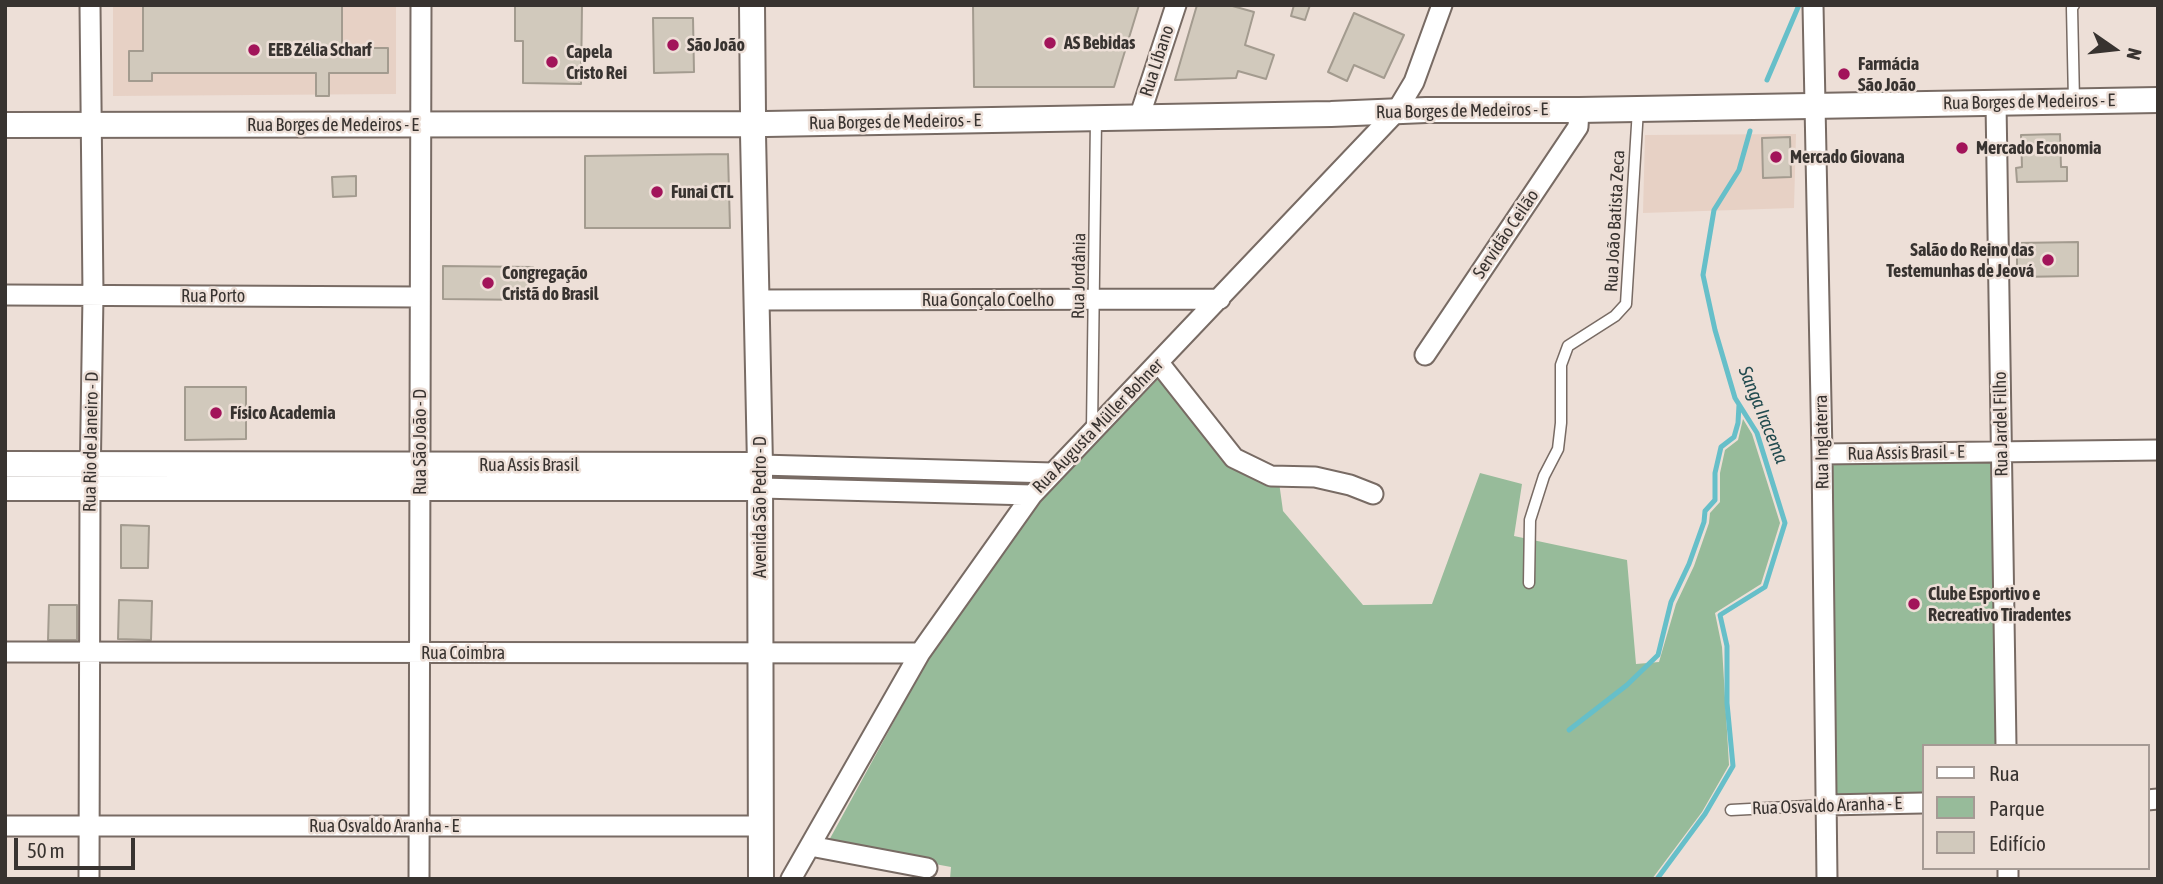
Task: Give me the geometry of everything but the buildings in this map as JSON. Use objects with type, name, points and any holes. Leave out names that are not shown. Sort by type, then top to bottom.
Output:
[{"type":"street","name":"Rua Rio de Janeiro - D","points":[[89,879],[93,295],[90,5]]},
{"type":"street","name":"Rua São João - D","points":[[419,879],[421,5]]},
{"type":"street","name":"Avenida São Pedro - D","points":[[752,5],[760,477],[761,879]]},
{"type":"street","name":"Rua Líbano","points":[[1139,118],[1175,5]]},
{"type":"street","name":"Rua Augusta Müller Bohner","points":[[791,879],[920,653],[1032,495],[1396,112],[1414,82],[1442,5]]},
{"type":"street","name":"Rua Inglaterra","points":[[1813,5],[1827,879]]},
{"type":"street","name":"Rua Borges de Medeiros - E","points":[[5,125],[754,124],[2158,100]]},
{"type":"street","name":"Rua Jardel Filho","points":[[1996,103],[2006,744]]},
{"type":"street","name":"Servidão Ceilão","points":[[1425,355],[1578,127],[1579,110]]},
{"type":"street","name":"Rua Porto","points":[[5,295],[420,297]]},
{"type":"street","name":"Rua Gonçalo Coelho","points":[[757,300],[1220,299]]},
{"type":"street","points":[[1159,363],[1234,458],[1272,476],[1315,477],[1350,485],[1373,494]]},
{"type":"street","name":"Rua Assis Brasil - E","points":[[1822,454],[2158,450]]},
{"type":"street","name":"Rua Assis Brasil","points":[[5,464],[90,463],[257,476],[760,477],[1053,473]]},
{"type":"street","name":"Rua Assis Brasil","points":[[5,488],[90,488],[257,476]]},
{"type":"street","name":"Rua Assis Brasil","points":[[760,477],[1032,495]]},
{"type":"street","name":"Rua Coimbra","points":[[5,652],[920,653]]},
{"type":"street","name":"Rua Osvaldo Aranha - E","points":[[1826,805],[1922,803]]},
{"type":"street","name":"Rua Osvaldo Aranha - E","points":[[5,826],[762,826]]},
{"type":"street","points":[[810,846],[927,868]]},
{"type":"lane","points":[[2074,5],[2074,101]]},
{"type":"lane","name":"Rua João Batista Zeca","points":[[1529,583],[1530,520],[1544,476],[1558,449],[1561,365],[1568,346],[1615,316],[1626,304],[1637,109]]},
{"type":"lane","name":"Rua Jordânia","points":[[1092,433],[1096,118]]},
{"type":"lane","name":"Rua Osvaldo Aranha - E","points":[[1731,810],[1826,805]]},
{"type":"shaded area","name":"EEB Zélia Scharf","points":[[113,5],[396,5],[396,94],[113,96]]},
{"type":"shaded area","points":[[1796,134],[1794,208],[1643,213],[1645,135]]},
{"type":"green space","points":[[1158,379],[1232,465],[1279,482],[1283,511],[1363,605],[1432,604],[1480,473],[1522,484],[1514,536],[1627,560],[1636,664],[1659,662],[1676,604],[1694,566],[1710,513],[1720,502],[1720,473],[1725,450],[1738,440],[1743,419],[1752,434],[1780,523],[1761,584],[1715,613],[1722,647],[1729,765],[1702,812],[1652,879],[950,879],[951,867],[827,844],[927,661],[959,610],[1038,502]]},
{"type":"green space","name":"Clube Esportivo e Recreativo Tiradentes","points":[[1994,459],[1999,744],[1922,744],[1922,796],[1833,798],[1830,461]]},
{"type":"waterway","name":"Sanga Iracema","points":[[1767,80],[1799,5]]},
{"type":"waterway","name":"Sanga Iracema","points":[[1657,879],[1705,814],[1733,766],[1727,703],[1727,646],[1720,615],[1765,587],[1785,523],[1757,433],[1735,398],[1715,330],[1703,275],[1714,210],[1739,170],[1750,131]]},
{"type":"waterway","points":[[1569,730],[1627,685],[1658,655],[1671,602],[1689,564],[1704,522],[1705,511],[1715,500],[1715,473],[1721,447],[1734,437],[1739,405]]},
{"type":"place","name":"AS Bebidas","points":[[1050,43]]},
{"type":"place","name":"São João","points":[[673,45]]},
{"type":"place","name":"EEB Zélia Scharf","points":[[254,50]]},
{"type":"place","name":"Capela Cristo Rei","points":[[552,62]]},
{"type":"place","name":"Farmácia São João","points":[[1844,74]]},
{"type":"place","name":"Mercado Economia","points":[[1962,148]]},
{"type":"place","name":"Mercado Giovana","points":[[1776,157]]},
{"type":"place","name":"Funai CTL","points":[[657,192]]},
{"type":"place","name":"Salão do Reino das Testemunhas de Jeová","points":[[2048,260]]},
{"type":"place","name":"Congregação Cristã do Brasil","points":[[488,283]]},
{"type":"place","name":"Físico Academia","points":[[216,413]]},
{"type":"place","name":"Clube Esportivo e Recreativo Tiradentes","points":[[1914,604]]}]
